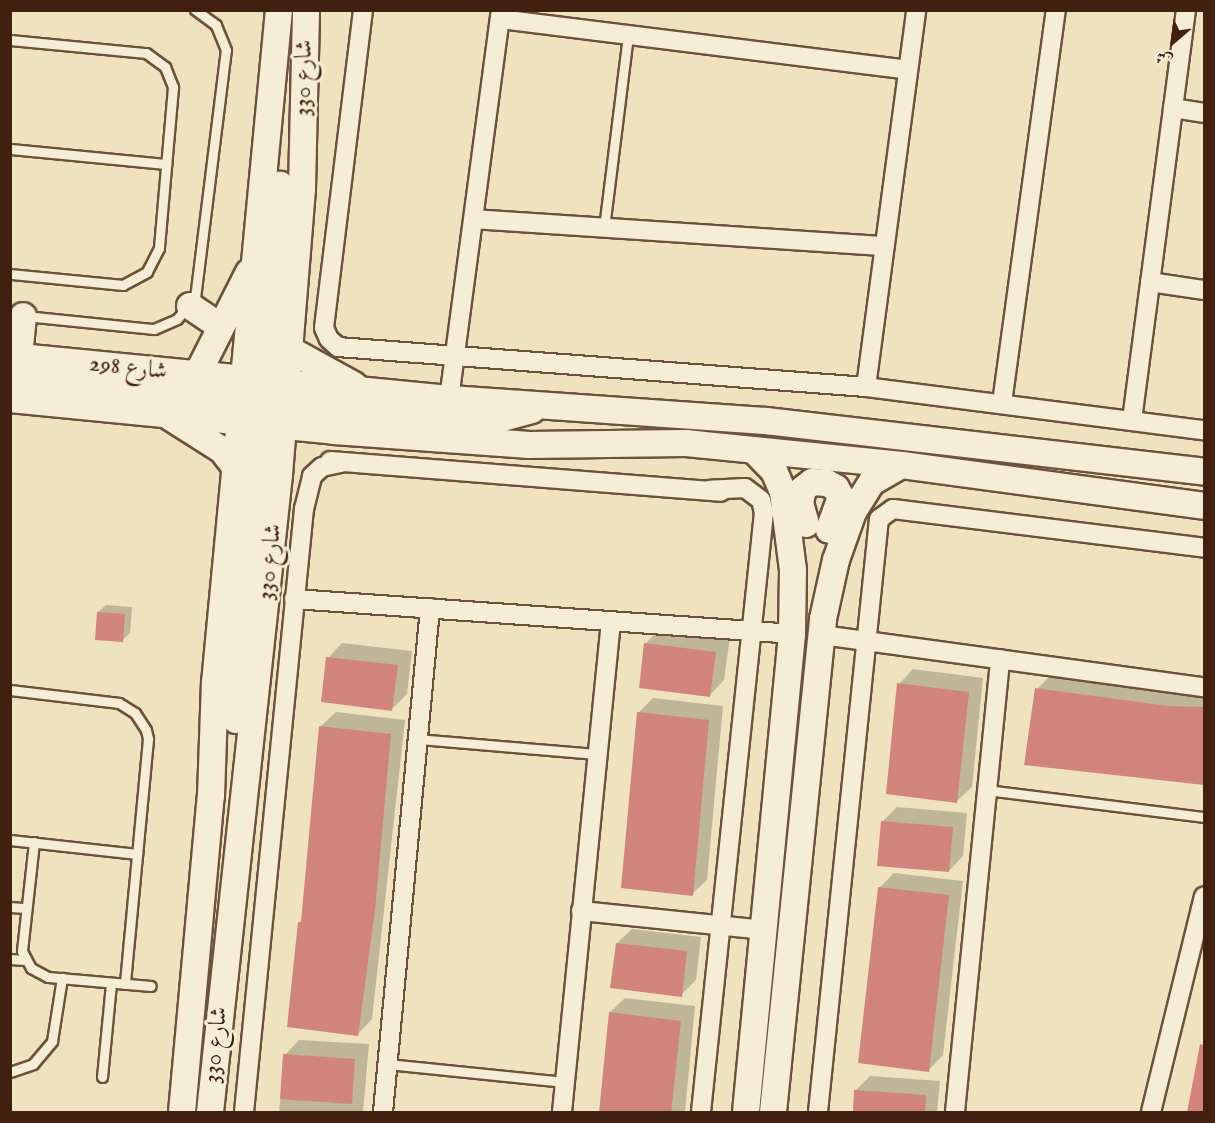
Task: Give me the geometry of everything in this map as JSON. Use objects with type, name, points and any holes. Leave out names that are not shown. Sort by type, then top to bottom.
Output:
[{"type":"street","name":"شارع 330","points":[[210,1113],[279,474],[264,402],[255,258],[279,10]]},
{"type":"street","name":"شارع 330","points":[[182,1113],[204,888],[215,683],[236,468],[264,402],[290,350],[302,189],[306,10]]},
{"type":"street","points":[[363,10],[326,334],[333,344],[344,348],[866,387],[1204,430]]},
{"type":"street","points":[[866,387],[916,10]]},
{"type":"street","points":[[1002,403],[1056,10]]},
{"type":"street","points":[[1132,420],[1186,10]]},
{"type":"street","points":[[449,399],[500,15],[628,35],[908,70]]},
{"type":"street","points":[[1173,108],[1204,113]]},
{"type":"street","points":[[246,770],[236,714],[264,402],[282,154],[278,130],[269,113]]},
{"type":"street","points":[[474,219],[884,246]]},
{"type":"street","points":[[197,375],[255,258]]},
{"type":"street","points":[[1150,282],[1204,290]]},
{"type":"street","points":[[190,306],[221,327]]},
{"type":"street","points":[[15,357],[17,315]]},
{"type":"street","points":[[290,350],[364,391]]},
{"type":"street","name":"شارع 298","points":[[15,357],[197,375],[264,402]]},
{"type":"street","points":[[10,381],[484,423],[541,406]]},
{"type":"street","points":[[264,402],[364,391],[766,421],[1204,472]]},
{"type":"street","name":"شارع 298","points":[[10,399],[164,414],[264,402]]},
{"type":"street","points":[[264,402],[334,432],[529,445],[658,441],[902,465],[1204,506]]},
{"type":"street","points":[[164,414],[222,450],[236,468]]},
{"type":"street","points":[[279,474],[302,448],[334,432]]},
{"type":"street","points":[[746,1113],[792,634],[793,557],[786,502],[774,471],[754,450]]},
{"type":"street","points":[[244,1113],[304,508],[302,493],[307,467],[321,460],[710,490],[747,500],[757,515],[760,537],[701,1113]]},
{"type":"street","points":[[773,1113],[823,627],[836,560],[854,512],[872,482],[902,465]]},
{"type":"street","points":[[792,634],[799,610],[807,533],[800,498],[806,486],[815,482],[832,485],[841,497],[827,541],[820,605],[823,627]]},
{"type":"street","points":[[818,1113],[877,525],[887,511],[1204,548]]},
{"type":"street","points":[[294,598],[792,634]]},
{"type":"street","points":[[383,1113],[430,608]]},
{"type":"street","points":[[562,1113],[611,621]]},
{"type":"street","points":[[823,627],[865,641],[1204,687]]},
{"type":"street","points":[[955,1113],[1000,659]]},
{"type":"street","points":[[1151,1113],[1204,896]]},
{"type":"street","points":[[581,911],[765,930]]},
{"type":"lane","points":[[17,315],[154,329],[177,319],[190,306],[198,289],[226,50],[216,25],[195,10]]},
{"type":"lane","points":[[604,228],[628,35]]},
{"type":"lane","points":[[10,40],[138,51],[160,61],[172,87],[159,248],[153,265],[140,278],[123,285],[10,274]]},
{"type":"lane","points":[[10,149],[166,164]]},
{"type":"lane","points":[[10,690],[109,700],[127,707],[141,721],[148,739],[125,984]]},
{"type":"lane","points":[[418,739],[597,753]]},
{"type":"lane","points":[[987,790],[1204,817]]},
{"type":"lane","points":[[10,840],[137,854]]},
{"type":"lane","points":[[34,842],[22,951],[25,960],[39,974],[151,986]]},
{"type":"lane","points":[[10,906],[26,908]]},
{"type":"lane","points":[[10,959],[25,960]]},
{"type":"lane","points":[[10,1072],[33,1064],[52,1041],[62,978]]},
{"type":"lane","points":[[102,1077],[111,983]]},
{"type":"lane","points":[[387,1064],[565,1082]]},
{"type":"building","points":[[97,612],[125,614],[123,642],[95,640]]},
{"type":"building","points":[[644,643],[716,652],[710,697],[639,688]]},
{"type":"building","points":[[326,657],[398,665],[392,711],[321,702]]},
{"type":"building","points":[[897,683],[969,692],[957,803],[886,794]]},
{"type":"building","points":[[1035,688],[1168,706],[1204,707],[1204,785],[1024,765]]},
{"type":"building","points":[[637,712],[709,720],[693,896],[621,888]]},
{"type":"building","points":[[319,726],[391,734],[375,910],[358,1036],[287,1027],[298,922],[301,922]]},
{"type":"building","points":[[881,821],[953,827],[949,872],[877,866]]},
{"type":"building","points":[[878,887],[949,895],[929,1072],[858,1063]]},
{"type":"building","points":[[616,943],[687,951],[682,997],[610,988]]},
{"type":"building","points":[[609,1012],[681,1021],[671,1113],[599,1113]]},
{"type":"building","points":[[1200,1044],[1204,1045],[1204,1113],[1187,1113]]},
{"type":"building","points":[[283,1054],[355,1059],[352,1104],[280,1099]]},
{"type":"building","points":[[854,1090],[926,1095],[925,1113],[853,1113]]}]
